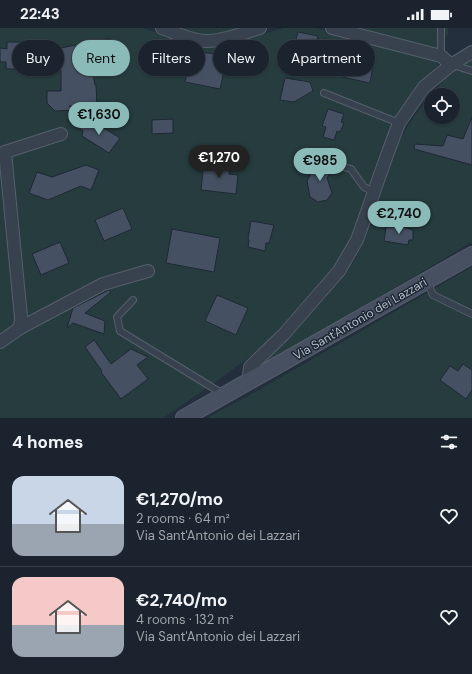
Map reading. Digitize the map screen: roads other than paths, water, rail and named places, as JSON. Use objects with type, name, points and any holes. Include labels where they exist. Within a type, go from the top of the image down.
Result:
[{"type":"street","points":[[162,28],[207,41],[226,38],[260,28]]},
{"type":"street","points":[[332,28],[441,56],[451,65]]},
{"type":"street","name":"Via Sant'Antonio dei Lazzari","points":[[248,383],[250,367],[284,334],[339,271],[357,240],[399,124],[424,87],[451,65],[472,52]]},
{"type":"street","points":[[20,328],[21,317],[5,152],[61,134]]},
{"type":"street","name":"Via Sant'Antonio dei Lazzari","points":[[184,418],[472,255]]},
{"type":"street","points":[[0,342],[20,328],[102,284],[148,271]]},
{"type":"lane","points":[[441,28],[441,56]]},
{"type":"lane","points":[[451,65],[472,71]]},
{"type":"lane","points":[[324,93],[399,124]]},
{"type":"lane","points":[[341,166],[351,168],[364,187],[374,192]]},
{"type":"lane","points":[[426,281],[433,295],[472,314]]},
{"type":"lane","points":[[133,300],[117,317],[120,331],[224,395]]}]
